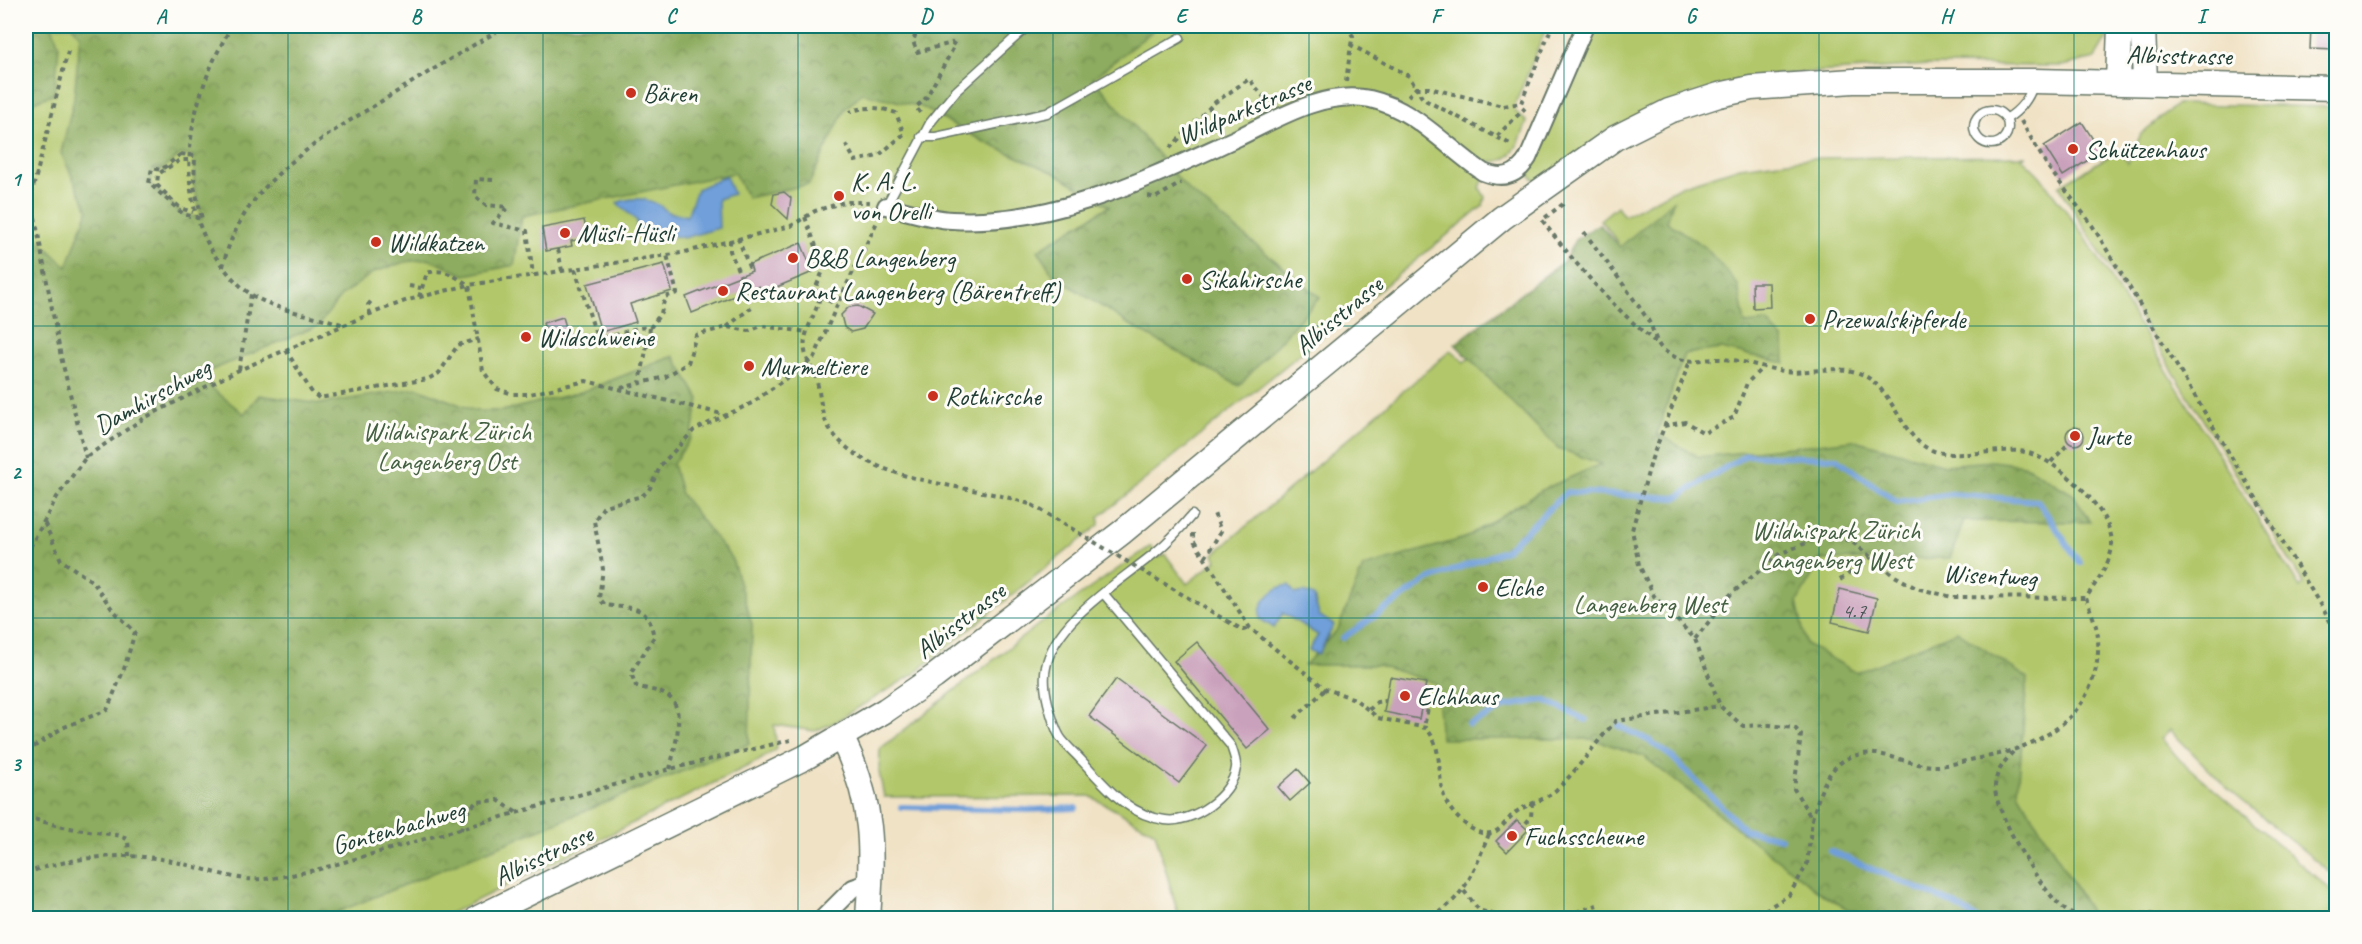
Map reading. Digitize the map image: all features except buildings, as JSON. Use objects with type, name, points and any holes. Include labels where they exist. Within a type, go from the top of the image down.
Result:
[{"type":"main road","points":[[2118,82],[2120,26]]},
{"type":"main road","points":[[2143,26],[2145,83]]},
{"type":"main road","name":"Albisstrasse","points":[[478,918],[842,738],[934,677],[1121,533],[1502,218],[1583,159],[1625,133],[1694,102],[1761,87],[1853,81],[2118,82],[2337,88]]},
{"type":"main road","points":[[842,738],[858,772],[867,804],[871,843],[868,918]]},
{"type":"street","name":"Wildparkstrasse","points":[[885,206],[951,220],[994,219],[1080,202],[1153,175],[1318,103],[1344,98],[1368,99],[1395,108],[1409,115],[1483,172],[1493,176],[1509,176],[1522,168],[1528,158],[1584,26]]},
{"type":"street","points":[[823,918],[853,888],[870,882]]},
{"type":"lane","points":[[885,206],[930,123],[956,91],[1028,26]]},
{"type":"lane","points":[[921,137],[936,137],[1047,113],[1180,38]]},
{"type":"lane","points":[[2006,119],[2017,112],[2029,98],[2035,81]]},
{"type":"lane","points":[[1993,110],[2006,119],[2006,136],[1997,143],[1986,144],[1974,132],[1975,120],[1982,112],[1993,110]]},
{"type":"lane","points":[[1104,594],[1231,746],[1237,767],[1231,783],[1208,808],[1185,820],[1165,820],[1138,813],[1121,803],[1060,737],[1051,718],[1044,685],[1046,665],[1057,640],[1073,620],[1104,594],[1174,537],[1192,516]]},
{"type":"path","points":[[232,26],[206,79],[188,157],[194,214],[207,246],[223,267],[251,294],[279,308],[344,325]]},
{"type":"path","points":[[919,26],[913,41],[917,52],[952,43],[955,45],[926,98],[916,107],[930,123]]},
{"type":"path","points":[[1344,98],[1353,36],[1346,26]]},
{"type":"path","points":[[1395,108],[1416,88],[1429,88],[1503,106],[1521,103],[1552,26]]},
{"type":"path","points":[[223,267],[236,226],[262,190],[317,141],[496,32]]},
{"type":"path","points":[[1351,45],[1409,76],[1423,99],[1510,144]]},
{"type":"path","points":[[68,51],[31,196],[61,357],[86,458]]},
{"type":"path","points":[[1153,175],[1154,165],[1214,103],[1250,79],[1281,118]]},
{"type":"path","points":[[846,144],[855,161],[878,156],[904,134],[896,112],[860,108],[850,112]]},
{"type":"path","points":[[1497,136],[1525,108]]},
{"type":"path","points":[[2017,112],[2048,167],[2092,225],[2337,631]]},
{"type":"path","points":[[188,157],[181,154],[161,170],[152,168],[149,183],[183,214],[194,214]]},
{"type":"path","points":[[195,156],[194,186],[202,219],[180,208],[157,185],[158,174],[188,157],[195,156]]},
{"type":"path","points":[[493,180],[476,178],[474,190],[481,204],[508,207],[493,223],[527,231],[532,275]]},
{"type":"path","points":[[1559,198],[1567,209]]},
{"type":"path","name":"Damhirschweg","points":[[26,555],[57,496],[86,458],[144,418],[239,370],[370,314],[419,297],[469,285],[667,255],[790,225],[814,211],[844,202],[868,201],[885,206]]},
{"type":"path","points":[[1563,204],[1542,220],[1567,254],[1639,328],[1676,358],[1690,361],[1722,359],[1786,372],[1839,369],[1871,378],[1883,390],[1915,437],[1930,450],[1951,455],[2022,451],[2051,462],[2093,502],[2110,530],[2112,545],[2108,563],[2086,598],[2098,636],[2096,661],[2086,698],[2049,735],[2014,752],[1932,766],[1886,754],[1864,752],[1839,763],[1824,782],[1812,819],[1807,865],[1789,895],[1765,910]]},
{"type":"path","points":[[670,769],[678,728],[677,707],[666,694],[636,686],[631,674],[654,637],[651,619],[643,612],[605,605],[599,598],[603,568],[594,522],[604,506],[642,496],[649,490],[661,465],[694,430],[723,414],[752,403],[814,358],[837,304],[885,206]]},
{"type":"path","points":[[805,217],[817,249],[824,254],[826,264],[816,287],[820,296],[837,304]]},
{"type":"path","points":[[1584,232],[1650,323],[1658,344]]},
{"type":"path","points":[[738,238],[749,267],[751,267]]},
{"type":"path","points":[[730,240],[730,251],[740,275]]},
{"type":"path","points":[[558,249],[562,271]]},
{"type":"path","points":[[640,383],[650,328],[661,313],[665,297],[677,293],[667,255]]},
{"type":"path","points":[[575,269],[597,338],[609,339],[640,327],[650,328]]},
{"type":"path","points":[[419,297],[427,273],[435,270],[447,272],[469,285],[483,371],[497,389],[505,393],[530,394],[586,381],[723,414]]},
{"type":"path","points":[[409,286],[421,288]]},
{"type":"path","points":[[239,370],[251,294]]},
{"type":"path","points":[[820,296],[808,332],[805,357],[817,380],[822,411],[829,426],[840,441],[862,459],[912,477],[1032,506],[1243,630],[1250,628]]},
{"type":"path","points":[[370,314],[368,305],[373,299]]},
{"type":"path","points":[[619,389],[666,377],[688,363],[696,335],[727,327],[754,305]]},
{"type":"path","points":[[727,327],[749,331],[761,326],[808,332]]},
{"type":"path","points":[[286,350],[311,391],[319,398],[428,380],[439,373],[458,345],[479,339]]},
{"type":"path","points":[[1690,361],[1652,458],[1632,530],[1639,565],[1654,596],[1695,639],[1720,706],[1743,726],[1769,725],[1795,728],[1801,735],[1794,789],[1812,819]]},
{"type":"path","points":[[1664,426],[1685,422],[1704,433],[1734,417],[1747,382],[1763,367]]},
{"type":"path","points":[[2051,462],[2069,442]]},
{"type":"path","points":[[1205,558],[1221,531],[1213,511]]},
{"type":"path","points":[[1192,516],[1193,540],[1250,628],[1326,689],[1355,699],[1378,718],[1424,727],[1436,743],[1444,796],[1448,807],[1468,826],[1489,834]]},
{"type":"path","points":[[26,752],[62,728],[107,710],[124,669],[135,632],[112,609],[93,582],[61,560],[44,521]]},
{"type":"path","name":"Wisentweg","points":[[1695,639],[1731,594],[1788,550],[1818,538],[1835,537],[1851,541],[1916,588],[1952,597],[2086,598]]},
{"type":"path","points":[[1840,580],[1871,557]]},
{"type":"path","points":[[1295,718],[1326,689]]},
{"type":"path","points":[[1368,710],[1377,702],[1386,701]]},
{"type":"path","points":[[1432,918],[1464,891],[1489,834],[1500,828],[1515,813],[1556,790],[1616,721],[1720,706]]},
{"type":"path","points":[[1421,707],[1428,708],[1424,727]]},
{"type":"path","name":"Gontenbachweg","points":[[26,873],[56,863],[84,858],[129,856],[166,860],[239,878],[270,879],[316,870],[670,769],[776,743]]},
{"type":"path","points":[[2014,752],[1998,772],[1996,797],[2028,862],[2051,899],[2070,913],[2084,916],[2123,912],[2158,915],[2166,918]]},
{"type":"path","points":[[461,830],[464,816],[476,802],[498,800],[517,813]]},
{"type":"path","points":[[1526,823],[1531,817],[1532,804]]},
{"type":"path","points":[[26,817],[63,827],[126,837],[129,856]]},
{"type":"path","points":[[1464,891],[1479,910],[1505,918]]},
{"type":"path","points":[[1560,918],[1596,905]]},
{"type":"green space","name":"Wildnispark Zürich Langenberg Ost","points":[[26,26],[1547,26],[1515,105],[1515,111],[1527,122],[1519,142],[1510,155],[1499,161],[1491,161],[1480,188],[1485,197],[1483,206],[1099,517],[1099,525],[914,674],[833,723],[815,731],[774,725],[777,749],[760,760],[441,918],[26,918]]},
{"type":"green space","points":[[26,26],[52,26],[59,46],[54,94],[26,105]]},
{"type":"green space","name":"Wildnispark Zürich Langenberg Ost","points":[[72,26],[1159,26],[1093,78],[1188,190],[1320,297],[1239,386],[1132,326],[1053,275],[1038,250],[1109,206],[1057,174],[986,143],[922,107],[862,93],[845,109],[809,184],[748,198],[734,173],[522,216],[514,265],[465,275],[428,259],[405,262],[374,272],[341,296],[318,326],[197,376],[244,414],[259,395],[320,404],[418,388],[475,411],[502,411],[581,392],[674,356],[699,399],[691,438],[673,464],[681,494],[732,559],[752,624],[749,744],[323,918],[26,918],[26,228],[67,267],[88,210],[61,153],[74,99],[80,35]],"holes":[[[181,154],[194,156],[194,186],[202,219],[183,214],[150,183],[152,169],[161,170]]]},
{"type":"green space","points":[[1594,26],[2109,26],[2108,36],[2095,58],[2062,66],[1929,65],[1768,75],[1536,181],[1529,175]]},
{"type":"green space","name":"Wildnispark Zürich Langenberg West","points":[[2177,104],[2336,107],[2336,877],[2228,789],[2170,730],[2161,738],[2180,760],[2332,891],[2336,901],[2336,918],[1179,918],[1155,832],[1090,796],[884,797],[879,772],[880,749],[1043,621],[1151,546],[1160,557],[1165,554],[1187,584],[1217,560],[1214,554],[1451,350],[1464,362],[1618,242],[1600,220],[1617,206],[1624,216],[1681,186],[1740,167],[1812,158],[2026,156],[2022,158],[2040,176],[2084,235],[2300,588],[2304,584],[2059,186],[2119,150],[2128,163],[2141,134]]},
{"type":"green space","name":"Langenberg West","points":[[1673,201],[1667,222],[1705,247],[1738,285],[1745,324],[1767,322],[1784,340],[1785,363],[1721,349],[1684,354],[1657,434],[1699,457],[1854,440],[1945,465],[1991,461],[2024,465],[2074,495],[2090,522],[1964,521],[1950,558],[1821,560],[1797,602],[1806,644],[1857,673],[1957,631],[2027,678],[2018,792],[2094,918],[1864,918],[1826,897],[1643,756],[1592,739],[1441,739],[1436,683],[1378,665],[1305,665],[1338,629],[1363,567],[1465,538],[1542,490],[1601,464],[1558,448],[1455,344],[1564,261],[1575,240],[1599,224],[1620,247]]},
{"type":"water","points":[[726,176],[733,194],[718,199],[719,228],[684,238],[636,228],[637,221],[617,203],[631,199],[651,201],[668,212],[687,216],[697,189]]},
{"type":"water","points":[[1289,585],[1295,594],[1303,592],[1314,596],[1319,615],[1334,625],[1318,655],[1309,650],[1318,635],[1283,613],[1274,628],[1260,619],[1261,607],[1268,596],[1277,589]]},
{"type":"waterway","points":[[1343,638],[1428,580],[1506,550],[1567,492],[1676,498],[1746,455],[1836,458],[1897,502],[1951,494],[2038,501],[2080,563]]},
{"type":"waterway","points":[[1469,725],[1507,706],[1544,700],[1586,720]]},
{"type":"waterway","points":[[1619,726],[1650,741],[1672,757],[1745,830],[1781,838]]},
{"type":"waterway","points":[[901,807],[1027,810],[1076,808]]},
{"type":"waterway","points":[[1830,851],[1954,904],[1976,918]]},
{"type":"place","name":"Bären","points":[[631,93]]},
{"type":"place","name":"Schützenhaus","points":[[2073,149]]},
{"type":"place","name":"K. A. L. von Orelli","points":[[839,196]]},
{"type":"place","name":"Müsli-Hüsli","points":[[565,233]]},
{"type":"place","name":"Wildkatzen","points":[[376,242]]},
{"type":"place","name":"B&B Langenberg","points":[[793,258]]},
{"type":"place","name":"Sikahirsche","points":[[1187,279]]},
{"type":"place","name":"Restaurant Langenberg (Bärentreff)","points":[[723,291]]},
{"type":"place","name":"Przewalskipferde","points":[[1810,319]]},
{"type":"place","name":"Wildschweine","points":[[526,337]]},
{"type":"place","name":"Murmeltiere","points":[[749,366]]},
{"type":"place","name":"Rothirsche","points":[[933,396]]},
{"type":"place","name":"Jurte","points":[[2075,436]]},
{"type":"place","name":"Elche","points":[[1483,587]]},
{"type":"place","name":"Elchhaus","points":[[1405,696]]},
{"type":"place","name":"Fuchsscheune","points":[[1512,836]]}]
